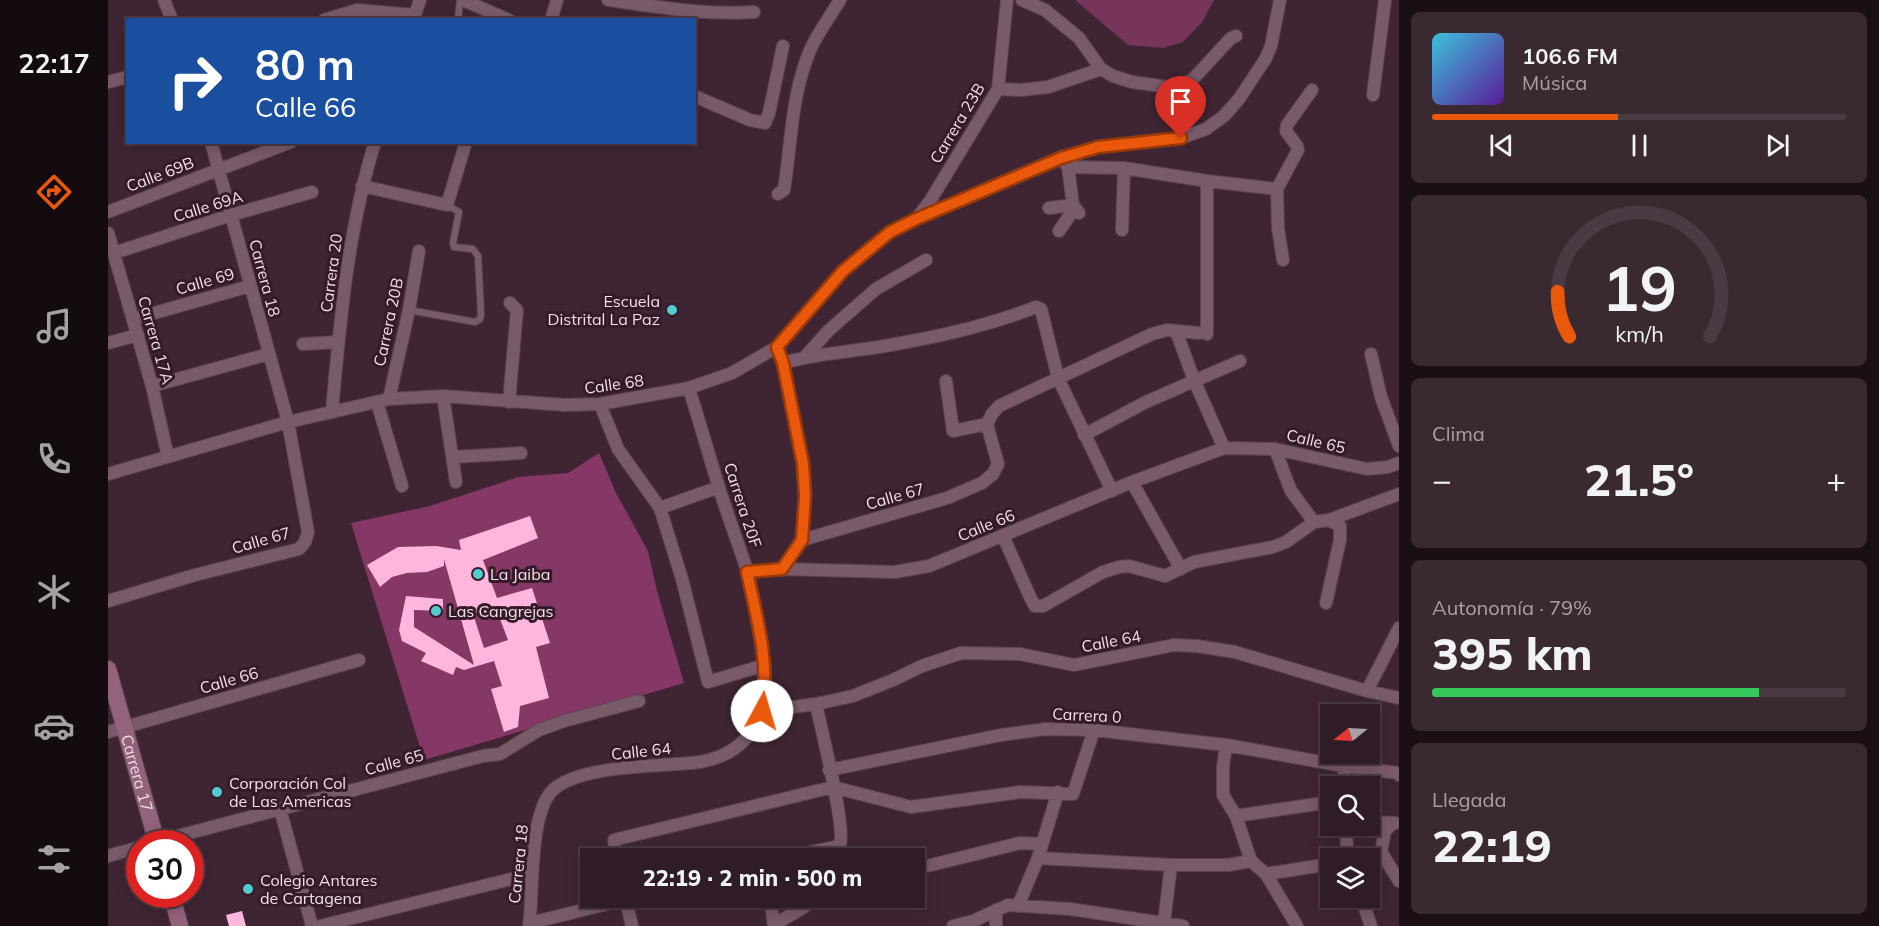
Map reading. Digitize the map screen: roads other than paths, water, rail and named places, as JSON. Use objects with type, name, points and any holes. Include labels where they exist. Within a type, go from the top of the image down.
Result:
[{"type":"main road","name":"Carrera 17","points":[[108,669],[152,830]]},
{"type":"main road","points":[[175,908],[180,926]]},
{"type":"street","points":[[164,0],[171,18]]},
{"type":"street","points":[[328,18],[355,5],[414,17],[420,0]]},
{"type":"street","points":[[461,0],[505,18]]},
{"type":"street","points":[[552,18],[557,0]]},
{"type":"street","points":[[608,0],[697,12],[726,14],[754,12]]},
{"type":"street","points":[[778,194],[784,190],[789,158],[789,132],[806,62],[840,0]]},
{"type":"street","name":"Carrera 23B","points":[[916,219],[930,201],[998,89],[1007,0]]},
{"type":"street","points":[[1022,0],[1045,10],[1079,38],[1101,69],[1113,76],[1132,82],[1176,88],[1193,79],[1231,38],[1236,36]]},
{"type":"street","name":"Calle 68","points":[[108,474],[288,422],[383,400],[443,396],[565,405],[600,404],[689,388],[732,373],[777,347],[843,271],[890,232],[916,219],[1098,147],[1181,138],[1206,129],[1224,116],[1239,99],[1266,58],[1271,46],[1280,0]]},
{"type":"street","points":[[1372,95],[1385,0]]},
{"type":"street","points":[[696,97],[750,120],[765,123],[783,46]]},
{"type":"street","points":[[998,89],[1021,90],[1048,87],[1101,69]]},
{"type":"street","points":[[108,82],[126,78]]},
{"type":"street","points":[[1283,260],[1278,228],[1277,189],[1298,150],[1286,131],[1287,125],[1312,90]]},
{"type":"street","name":"Carrera 18","points":[[212,144],[288,422]]},
{"type":"street","name":"Calle 69B","points":[[108,212],[286,144]]},
{"type":"street","name":"Carrera 20","points":[[332,411],[338,342],[362,186],[374,144]]},
{"type":"street","points":[[362,186],[447,205],[465,144]]},
{"type":"street","points":[[1059,231],[1075,209],[1064,162]]},
{"type":"street","name":"Calle 68","points":[[1064,162],[1277,189]]},
{"type":"street","points":[[1122,230],[1124,168]]},
{"type":"street","points":[[946,381],[953,431],[987,424],[999,406],[1152,334],[1167,330],[1203,334],[1207,181]]},
{"type":"street","name":"Calle 69A","points":[[114,253],[231,215],[312,192]]},
{"type":"street","points":[[1049,208],[1075,209]]},
{"type":"street","name":"Carrera 17A","points":[[108,234],[152,386],[168,457]]},
{"type":"street","name":"Carrera 20B","points":[[383,400],[410,310],[419,251]]},
{"type":"street","points":[[805,357],[828,331],[876,289],[926,260]]},
{"type":"street","name":"Calle 69","points":[[133,319],[250,285]]},
{"type":"street","points":[[509,402],[517,310],[510,303]]},
{"type":"street","points":[[783,363],[805,357],[953,333],[1036,308],[1041,309],[1058,378],[1112,491]]},
{"type":"street","points":[[1176,331],[1194,380],[1224,448]]},
{"type":"street","points":[[108,343],[138,335]]},
{"type":"street","points":[[303,344],[338,342]]},
{"type":"street","points":[[777,347],[783,363],[803,464],[805,496],[802,540],[782,569]]},
{"type":"street","points":[[152,386],[269,354]]},
{"type":"street","points":[[1371,354],[1381,397],[1399,446]]},
{"type":"street","points":[[1084,435],[1146,402],[1240,361]]},
{"type":"street","name":"Carrera 20F","points":[[689,388],[747,572],[765,665],[766,689],[762,711],[749,737]]},
{"type":"street","points":[[443,396],[456,482]]},
{"type":"street","points":[[383,400],[402,486]]},
{"type":"street","points":[[600,404],[618,449],[660,508],[682,579],[708,682],[765,665]]},
{"type":"street","name":"Calle 67","points":[[108,601],[195,575],[299,549],[305,542],[308,532],[288,422]]},
{"type":"street","name":"Calle 67","points":[[802,540],[947,498],[982,483],[993,474],[998,464],[987,424]]},
{"type":"street","name":"Calle 65","points":[[1224,448],[1275,449],[1367,469],[1388,467],[1399,463]]},
{"type":"street","name":"Calle 66","points":[[747,572],[782,569],[895,572],[929,566],[1132,482],[1224,448]]},
{"type":"street","points":[[1275,449],[1291,491],[1314,522]]},
{"type":"street","points":[[453,457],[521,453]]},
{"type":"street","points":[[1132,482],[1181,569]]},
{"type":"street","points":[[660,508],[719,487]]},
{"type":"street","points":[[1003,536],[1035,606],[1043,606],[1103,572],[1129,566],[1165,576],[1194,562],[1273,547],[1286,542],[1314,522],[1329,520],[1399,494]]},
{"type":"street","points":[[1326,603],[1335,568],[1340,533],[1340,526],[1329,520]]},
{"type":"street","points":[[1367,691],[1399,628]]},
{"type":"street","name":"Calle 64","points":[[762,711],[854,696],[922,666],[961,653],[1020,654],[1074,665],[1174,645],[1235,652],[1367,691],[1399,698]]},
{"type":"street","name":"Calle 66","points":[[108,732],[359,660]]},
{"type":"street","name":"Calle 65","points":[[200,830],[483,756],[500,754],[539,730],[639,701]]},
{"type":"street","points":[[816,704],[842,839],[840,844],[823,848]]},
{"type":"street","name":"Carrera 0","points":[[829,770],[1001,735],[1046,729],[1094,730],[1226,745],[1399,775]]},
{"type":"street","points":[[615,848],[614,840],[833,787],[911,807],[1022,792],[1073,794],[1094,730]]},
{"type":"street","name":"Calle 64","points":[[543,807],[554,790],[589,773],[702,761],[732,752],[749,737]]},
{"type":"street","points":[[1226,745],[1223,795],[1236,816],[1251,861],[1266,873],[1297,926]]},
{"type":"street","points":[[1344,766],[1344,776]]},
{"type":"street","points":[[1018,906],[1038,858],[1058,792]]},
{"type":"street","points":[[1236,816],[1320,803]]},
{"type":"street","name":"Carrera 18","points":[[529,924],[532,874],[539,820],[543,807]]},
{"type":"street","points":[[280,809],[312,926]]},
{"type":"street","points":[[1380,822],[1396,823]]},
{"type":"street","points":[[1396,823],[1385,831],[1381,852],[1399,881]]},
{"type":"street","points":[[925,867],[1020,843],[1042,844]]},
{"type":"street","points":[[108,856],[126,851]]},
{"type":"street","points":[[1038,858],[1171,865],[1228,865],[1251,861]]},
{"type":"street","points":[[1164,924],[1171,865]]},
{"type":"street","points":[[1266,873],[1320,865]]},
{"type":"street","points":[[320,926],[532,874]]},
{"type":"street","points":[[953,926],[973,921],[1008,905],[1071,909],[1183,926]]},
{"type":"street","points":[[529,924],[591,908]]},
{"type":"street","points":[[630,908],[632,926]]},
{"type":"street","points":[[772,908],[774,926],[802,908]]},
{"type":"street","points":[[1365,908],[1371,926]]},
{"type":"street","points":[[996,909],[996,926]]},
{"type":"lane","points":[[458,18],[461,0]]},
{"type":"lane","points":[[410,310],[475,322],[480,319],[478,256],[473,249],[454,247],[459,212],[447,205]]},
{"type":"place","name":"Escuela Distrital La Paz","points":[[672,310]]},
{"type":"place","name":"La Jaiba","points":[[478,574]]},
{"type":"place","name":"Las Cangrejas","points":[[436,611]]},
{"type":"place","name":"Corporación Col de Las Americas","points":[[217,792]]},
{"type":"place","name":"Colegio Antares de Cartagena","points":[[248,889]]}]
